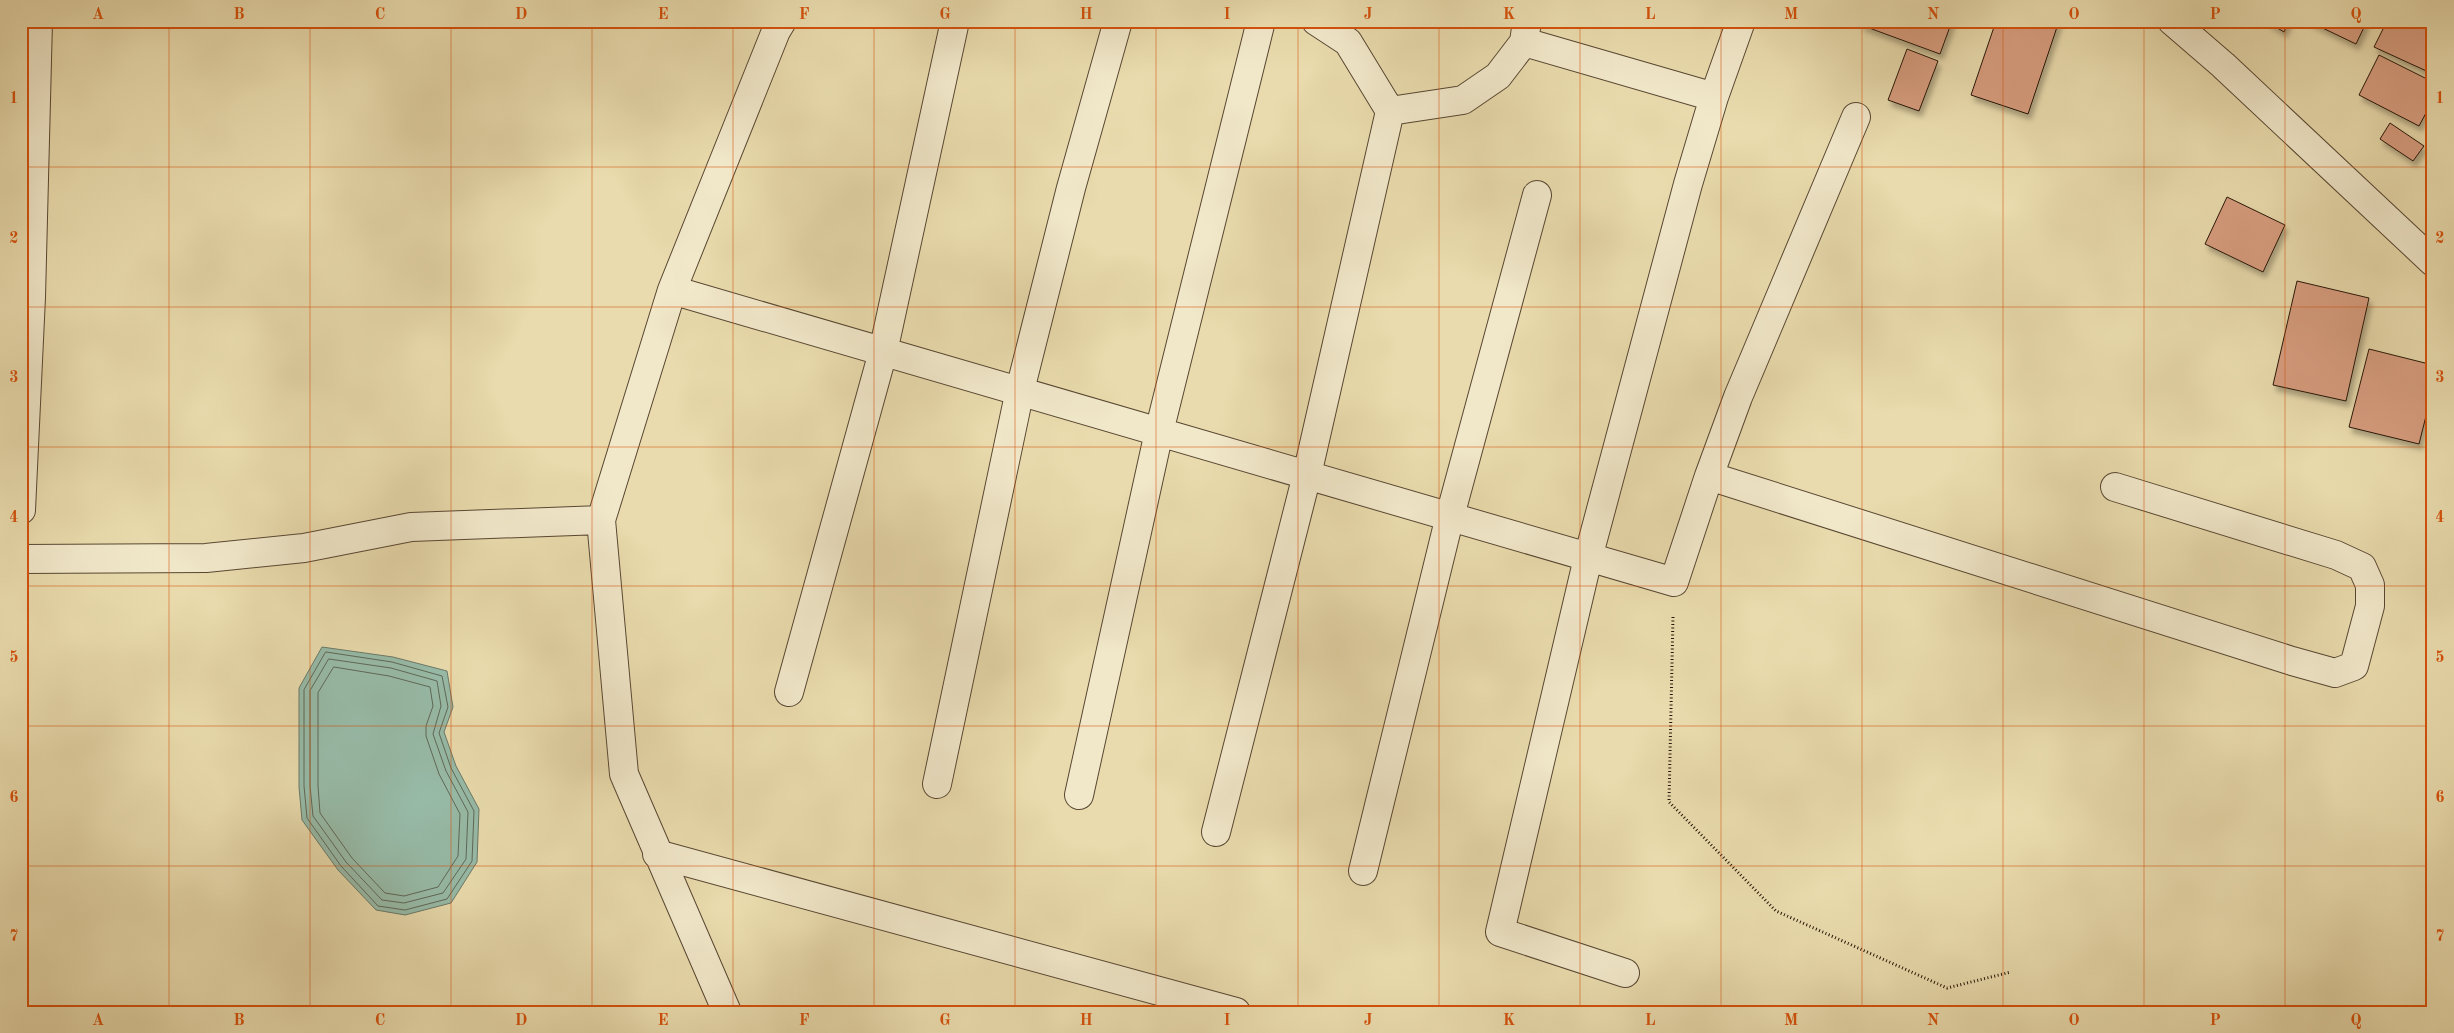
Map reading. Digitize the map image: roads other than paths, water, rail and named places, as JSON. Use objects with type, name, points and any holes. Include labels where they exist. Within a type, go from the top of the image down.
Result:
[{"type":"street","points":[[21,510],[31,297],[38,21]]},
{"type":"street","points":[[726,1012],[624,774],[601,520],[672,290],[776,31],[782,21]]},
{"type":"street","points":[[789,692],[883,352],[955,21]]},
{"type":"street","points":[[937,784],[1020,390],[1071,188],[1118,21]]},
{"type":"street","points":[[1079,795],[1159,432],[1261,21]]},
{"type":"street","points":[[1216,832],[1307,475],[1390,111],[1348,42],[1316,21]]},
{"type":"street","points":[[1624,973],[1500,932],[1588,558],[1688,184],[1714,97],[1741,21]]},
{"type":"street","points":[[2172,21],[2223,65],[2433,262]]},
{"type":"street","points":[[1390,111],[1463,100],[1498,76],[1526,31],[1714,97]]},
{"type":"street","points":[[672,290],[1674,582],[1709,476],[1738,397],[1856,117]]},
{"type":"street","points":[[1363,871],[1450,516],[1537,195]]},
{"type":"street","points":[[1709,476],[2292,661],[2335,673],[2354,666],[2370,606],[2370,585],[2362,567],[2336,555],[2115,487]]},
{"type":"street","points":[[21,559],[206,558],[304,548],[411,527],[601,520]]},
{"type":"street","points":[[657,854],[1236,1012]]},
{"type":"water","points":[[322,647],[393,657],[447,671],[453,707],[444,732],[456,766],[479,809],[477,862],[451,903],[405,915],[376,910],[338,870],[302,820],[299,787],[299,688]]}]
